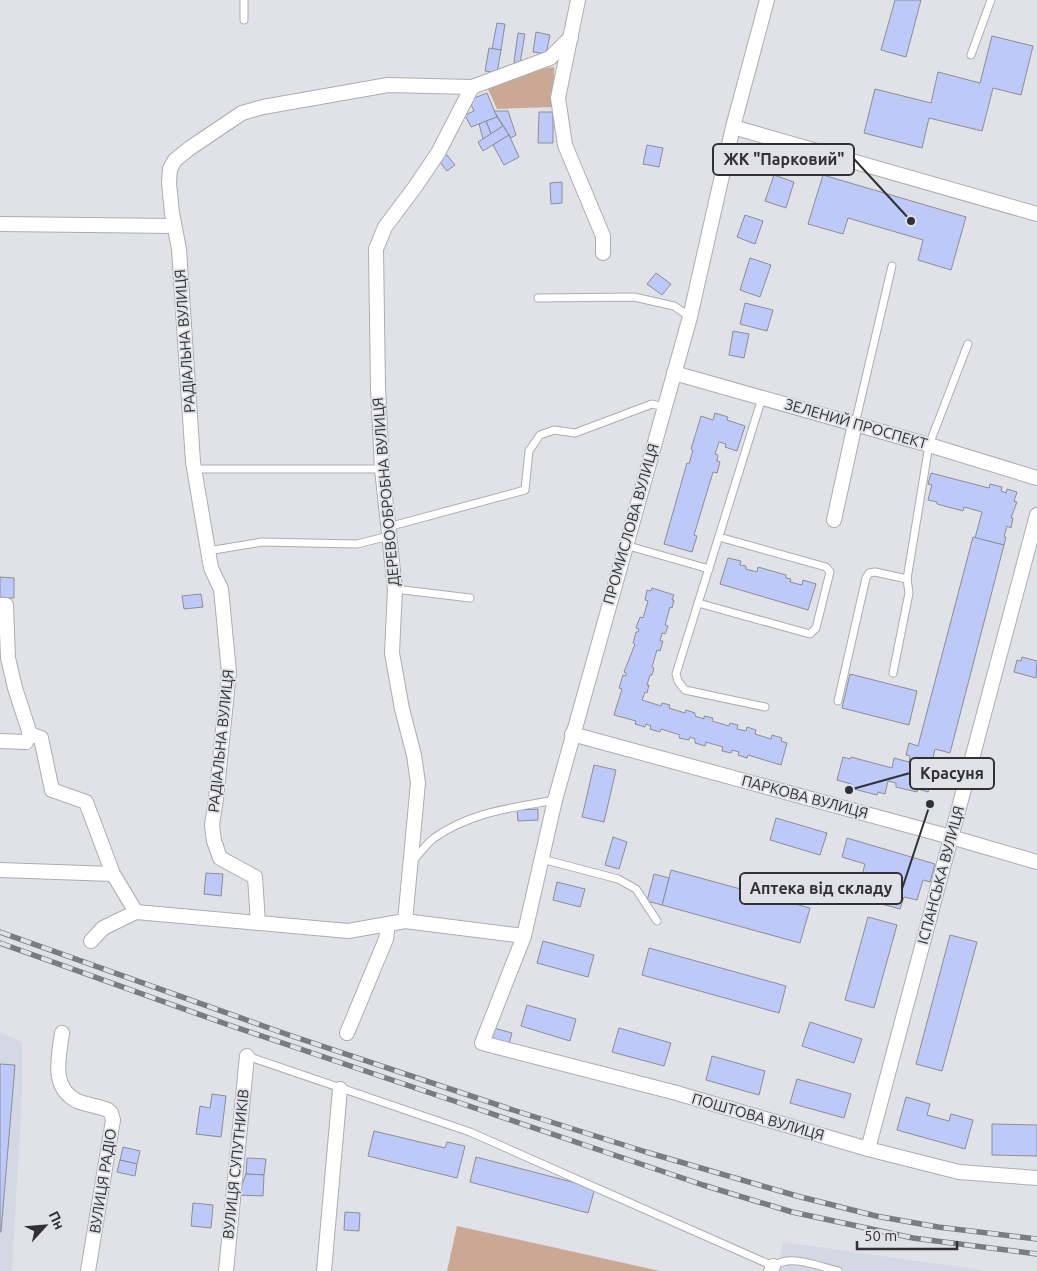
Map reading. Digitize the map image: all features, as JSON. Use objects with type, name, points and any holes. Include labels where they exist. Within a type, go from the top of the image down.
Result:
[{"type":"street","points":[[578,0],[558,98],[566,145],[602,236],[603,253]]},
{"type":"street","name":"ПРОМИСЛОВА ВУЛИЦЯ","points":[[482,1043],[524,936],[554,800],[690,317],[733,127],[767,0]]},
{"type":"street","name":"РАДІАЛЬНА ВУЛИЦЯ","points":[[258,923],[255,877],[220,858],[214,841],[212,825],[229,672],[221,589],[212,568],[208,551],[194,469],[179,250],[169,183],[170,169],[175,160],[190,148],[242,113],[263,107],[388,85],[472,87],[550,58],[571,37]]},
{"type":"street","name":"ДЕРЕВООБРОБНА ВУЛИЦЯ","points":[[405,921],[418,783],[414,755],[402,709],[392,652],[395,589],[382,468],[378,388],[376,249],[385,227],[416,187],[438,152],[472,87]]},
{"type":"street","points":[[733,127],[1037,214]]},
{"type":"street","points":[[0,224],[174,226]]},
{"type":"street","name":"ЗЕЛЕНИЙ ПРОСПЕКТ","points":[[674,373],[929,445],[1037,478]]},
{"type":"street","points":[[834,520],[855,424]]},
{"type":"street","name":"ІСПАНСЬКА ВУЛИЦЯ","points":[[868,1149],[1037,515]]},
{"type":"street","points":[[0,605],[6,605],[8,658],[15,688],[30,734],[26,742],[0,741]]},
{"type":"street","points":[[30,734],[41,738],[52,790],[86,802],[113,874],[136,912]]},
{"type":"street","name":"ПАРКОВА ВУЛИЦЯ","points":[[572,734],[1037,862]]},
{"type":"street","points":[[0,870],[113,874]]},
{"type":"street","points":[[92,941],[103,928],[136,912],[348,931],[405,921],[524,936]]},
{"type":"street","points":[[347,1033],[386,939],[388,924]]},
{"type":"street","name":"ВУЛИЦЯ РАДІО","points":[[62,1033],[57,1072],[63,1088],[69,1096],[79,1102],[108,1110],[113,1120],[88,1271]]},
{"type":"street","name":"ПОШТОВА ВУЛИЦЯ","points":[[482,1043],[673,1092],[868,1149],[959,1172],[1037,1178]]},
{"type":"street","name":"ВУЛИЦЯ СУПУТНИКІВ","points":[[226,1271],[246,1056]]},
{"type":"street","points":[[324,1271],[340,1088]]},
{"type":"lane","points":[[244,0],[244,20]]},
{"type":"lane","points":[[971,54],[990,0]]},
{"type":"lane","points":[[855,424],[892,266]]},
{"type":"lane","points":[[538,298],[634,297],[674,306],[690,317]]},
{"type":"lane","points":[[893,673],[909,593],[907,579],[929,445],[968,344]]},
{"type":"lane","points":[[762,398],[676,674],[678,681],[685,690],[765,707]]},
{"type":"lane","points":[[208,551],[262,542],[357,544],[388,532],[525,490],[529,451],[540,435],[554,430],[575,433],[652,404],[664,407]]},
{"type":"lane","points":[[194,469],[382,468]]},
{"type":"lane","points":[[698,603],[810,634],[816,628],[830,572],[826,567],[719,537]]},
{"type":"lane","points":[[625,545],[709,569]]},
{"type":"lane","points":[[838,702],[866,578],[869,573],[876,572],[907,579]]},
{"type":"lane","points":[[395,589],[470,598]]},
{"type":"lane","points":[[411,863],[432,839],[466,819],[500,810],[554,800]]},
{"type":"lane","points":[[542,859],[618,879],[630,884],[636,889],[657,921]]},
{"type":"lane","points":[[246,1056],[470,1132],[772,1268],[782,1260],[798,1261],[838,1271]]},
{"type":"shaded area","points":[[554,67],[555,107],[497,109],[488,89],[539,69]]},
{"type":"shaded area","points":[[0,1032],[22,1042],[22,1094],[12,1271],[0,1271]]},
{"type":"shaded area","points":[[457,1226],[660,1271],[447,1271]]},
{"type":"shaded area","points":[[783,1242],[988,1271],[777,1271]]},
{"type":"building","points":[[895,0],[921,0],[906,57],[881,50]]},
{"type":"building","points":[[497,23],[505,24],[501,50],[492,49]]},
{"type":"building","points":[[536,32],[550,35],[546,54],[533,52]]},
{"type":"building","points":[[518,33],[525,34],[520,63],[514,62]]},
{"type":"building","points":[[992,36],[1033,46],[1021,95],[993,88],[982,131],[929,118],[922,148],[864,133],[875,89],[931,103],[938,72],[980,83]]},
{"type":"building","points":[[489,48],[501,50],[497,73],[485,71]]},
{"type":"building","points":[[487,93],[497,117],[471,127],[465,115],[474,111],[469,100]]},
{"type":"building","points":[[494,111],[508,111],[516,135],[511,138]]},
{"type":"building","points":[[539,112],[553,112],[553,143],[538,143]]},
{"type":"building","points":[[497,117],[503,126],[491,134],[486,121]]},
{"type":"building","points":[[486,121],[491,134],[483,139],[479,124]]},
{"type":"building","points":[[503,126],[509,135],[483,151],[478,142]]},
{"type":"building","points":[[509,135],[519,157],[504,165],[493,145]]},
{"type":"building","points":[[647,145],[663,148],[659,167],[643,164]]},
{"type":"building","points":[[446,154],[455,165],[447,171],[439,161]]},
{"type":"building","points":[[774,175],[794,182],[786,208],[765,201]]},
{"type":"building","points":[[823,175],[966,217],[951,270],[918,260],[923,240],[848,218],[843,234],[808,224]]},
{"type":"building","points":[[562,182],[562,203],[551,204],[550,183]]},
{"type":"building","points":[[745,215],[763,221],[755,244],[737,237]]},
{"type":"building","points":[[750,258],[771,265],[760,297],[740,290]]},
{"type":"building","points":[[656,273],[671,284],[662,295],[647,284]]},
{"type":"building","points":[[745,303],[773,310],[767,331],[740,324]]},
{"type":"building","points":[[733,331],[749,334],[744,358],[729,355]]},
{"type":"building","points":[[715,413],[728,417],[727,420],[745,426],[737,451],[725,447],[726,444],[719,442],[715,454],[718,455],[717,461],[720,462],[717,473],[713,472],[694,535],[697,536],[692,552],[664,544],[687,463],[689,464],[693,450],[691,449],[701,416],[713,420]]},
{"type":"building","points":[[931,473],[989,488],[990,484],[1002,487],[1001,491],[1006,493],[1007,489],[1017,492],[1014,501],[1017,502],[1011,518],[1013,518],[1011,528],[1007,526],[1004,545],[975,538],[982,512],[964,507],[963,511],[928,500],[932,485],[928,484]]},
{"type":"building","points":[[973,537],[1004,545],[950,753],[935,749],[928,779],[931,780],[928,792],[918,789],[917,792],[896,787],[896,783],[888,781],[885,794],[878,792],[877,795],[850,788],[851,784],[837,780],[843,757],[850,759],[851,757],[892,768],[894,758],[909,762],[910,756],[906,755],[909,743],[918,746]]},
{"type":"building","points":[[728,558],[741,561],[740,565],[746,566],[746,569],[757,572],[758,567],[786,575],[786,578],[791,579],[790,582],[802,585],[803,580],[816,584],[808,610],[720,584]]},
{"type":"building","points":[[0,577],[14,578],[14,598],[0,598]]},
{"type":"building","points":[[652,588],[674,595],[672,600],[674,600],[665,625],[668,626],[665,634],[662,633],[660,641],[663,641],[660,651],[657,650],[652,667],[654,668],[647,685],[649,685],[647,693],[645,692],[642,700],[661,706],[662,703],[670,705],[669,708],[685,713],[686,710],[704,719],[704,716],[713,718],[712,721],[729,726],[730,723],[738,725],[737,729],[746,731],[747,727],[756,730],[755,734],[771,739],[772,735],[782,738],[781,741],[787,743],[781,765],[748,755],[747,758],[738,755],[739,752],[732,750],[731,753],[722,751],[723,747],[706,742],[705,746],[695,743],[695,739],[690,737],[689,740],[679,738],[680,735],[661,729],[660,732],[650,729],[651,726],[646,724],[645,727],[635,724],[636,721],[614,715],[622,689],[619,688],[623,675],[626,676],[624,672],[635,644],[633,643],[636,632],[639,629],[636,628],[640,617],[643,618],[648,601],[645,600],[647,590],[651,591]]},
{"type":"building","points":[[201,594],[203,607],[184,609],[182,596]]},
{"type":"building","points":[[1022,657],[1037,661],[1036,678],[1014,672],[1017,660],[1021,661]]},
{"type":"building","points":[[850,674],[917,691],[909,725],[842,708]]},
{"type":"building","points":[[594,765],[616,770],[604,822],[582,817]]},
{"type":"building","points":[[538,809],[538,820],[518,821],[517,810]]},
{"type":"building","points":[[776,818],[827,833],[820,855],[770,840]]},
{"type":"building","points":[[613,837],[627,842],[619,869],[605,865]]},
{"type":"building","points":[[847,838],[935,864],[930,882],[923,880],[917,900],[904,897],[900,909],[856,897],[865,864],[842,857]]},
{"type":"building","points":[[671,870],[810,908],[800,943],[662,905]]},
{"type":"building","points":[[206,873],[223,874],[221,896],[204,894]]},
{"type":"building","points":[[654,874],[669,878],[662,905],[647,901]]},
{"type":"building","points":[[557,882],[585,889],[580,907],[553,900]]},
{"type":"building","points":[[868,917],[897,925],[874,1008],[845,1000]]},
{"type":"building","points":[[950,935],[977,942],[942,1071],[916,1064]]},
{"type":"building","points":[[543,941],[594,955],[588,977],[537,963]]},
{"type":"building","points":[[649,948],[786,986],[779,1013],[642,975]]},
{"type":"building","points":[[527,1005],[576,1019],[570,1041],[521,1026]]},
{"type":"building","points":[[810,1022],[862,1039],[854,1063],[802,1046]]},
{"type":"building","points":[[494,1028],[512,1033],[508,1047],[490,1042]]},
{"type":"building","points":[[619,1028],[671,1043],[664,1066],[612,1052]]},
{"type":"building","points":[[712,1056],[765,1071],[759,1095],[706,1080]]},
{"type":"building","points":[[0,1064],[15,1065],[1,1232],[0,1232]]},
{"type":"building","points":[[797,1079],[851,1094],[844,1118],[790,1103]]},
{"type":"building","points":[[212,1094],[226,1096],[221,1137],[196,1134],[200,1106],[210,1108]]},
{"type":"building","points":[[906,1097],[930,1104],[927,1115],[949,1121],[951,1114],[973,1120],[965,1149],[897,1130]]},
{"type":"building","points":[[992,1124],[1037,1125],[1037,1156],[992,1155]]},
{"type":"building","points":[[374,1131],[445,1148],[447,1142],[465,1146],[457,1178],[368,1156]]},
{"type":"building","points":[[123,1147],[140,1151],[137,1164],[120,1160]]},
{"type":"building","points":[[476,1157],[595,1188],[588,1213],[470,1182]]},
{"type":"building","points":[[247,1158],[266,1159],[264,1175],[246,1174]]},
{"type":"building","points":[[120,1160],[137,1164],[135,1176],[117,1172]]},
{"type":"building","points":[[246,1174],[264,1175],[263,1196],[238,1195]]},
{"type":"building","points":[[193,1203],[213,1205],[211,1228],[191,1226]]},
{"type":"building","points":[[345,1212],[360,1213],[359,1231],[344,1230]]},
{"type":"railway","points":[[0,932],[286,1034],[513,1110],[646,1152],[797,1196],[876,1216],[938,1227],[1037,1239]]},
{"type":"railway","points":[[0,943],[226,1024],[703,1185],[792,1212],[913,1238],[1037,1254]]},
{"type":"place","name":"ЖК \"Парковий\"","points":[[911,221]]},
{"type":"place","name":"Красуня","points":[[849,790]]},
{"type":"place","name":"Аптека від складу","points":[[930,804]]}]
